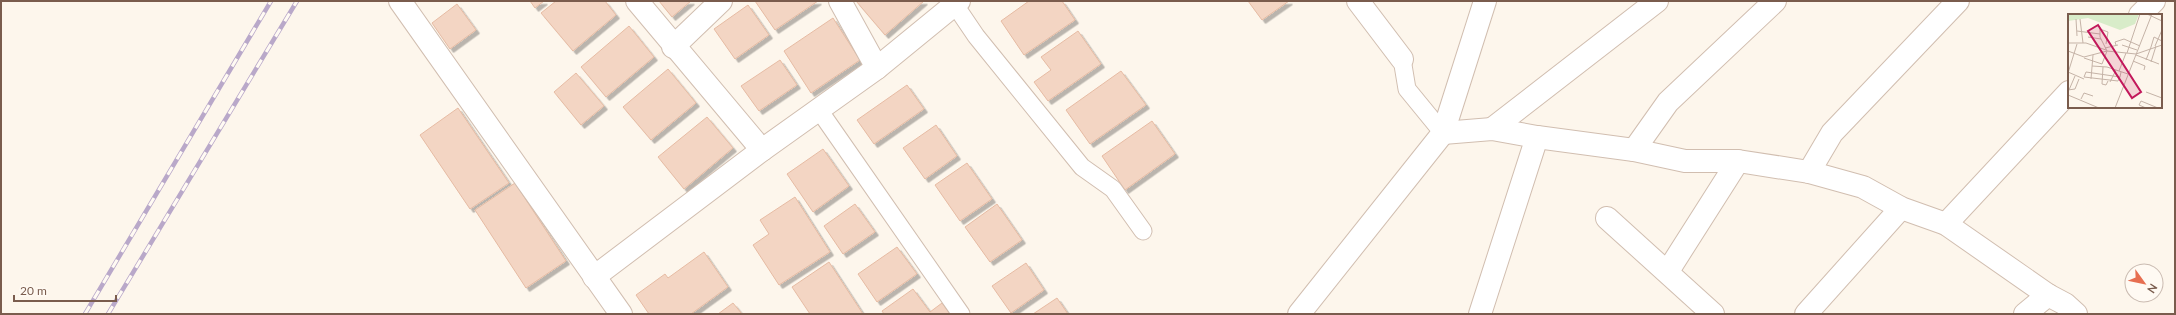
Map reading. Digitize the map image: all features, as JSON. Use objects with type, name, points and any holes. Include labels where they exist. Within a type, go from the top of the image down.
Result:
[{"type":"street","points":[[400,1],[621,314]]},
{"type":"street","points":[[637,1],[762,150]]},
{"type":"street","points":[[674,46],[722,1]]},
{"type":"street","points":[[840,1],[877,68]]},
{"type":"street","points":[[1358,1],[1402,59]]},
{"type":"street","points":[[1299,314],[1443,134],[1485,1]]},
{"type":"street","points":[[1492,129],[1657,1]]},
{"type":"street","points":[[1809,172],[1832,133],[1958,1]]},
{"type":"street","points":[[2141,14],[2154,1]]},
{"type":"street","points":[[594,277],[762,150],[877,68],[957,3]]},
{"type":"street","points":[[1634,150],[1668,102],[1769,3]]},
{"type":"street","points":[[1946,224],[2068,93]]},
{"type":"street","points":[[1443,134],[1492,129],[1537,137],[1634,150],[1685,161],[1738,161],[1809,172],[1864,187],[1901,208],[1946,224],[2048,295],[2066,304],[2076,314]]},
{"type":"street","points":[[1480,314],[1537,137]]},
{"type":"street","points":[[1668,271],[1738,161]]},
{"type":"street","points":[[1806,314],[1901,208]]},
{"type":"street","points":[[1607,218],[1668,271],[1713,314]]},
{"type":"street","points":[[2025,314],[2048,295]]},
{"type":"lane","points":[[957,3],[976,36],[1082,167],[1113,189],[1143,231]]},
{"type":"lane","points":[[1402,59],[1407,89],[1443,134]]},
{"type":"lane","points":[[819,110],[961,314]]},
{"type":"building","points":[[530,1],[544,1],[535,8]]},
{"type":"building","points":[[556,1],[605,1],[616,15],[573,51],[541,13]]},
{"type":"building","points":[[659,1],[691,1],[672,17]]},
{"type":"building","points":[[755,1],[818,1],[775,30]]},
{"type":"building","points":[[856,1],[924,1],[885,35]]},
{"type":"building","points":[[1029,1],[1062,1],[1075,20],[1024,55],[1001,21]]},
{"type":"building","points":[[1248,1],[1289,1],[1262,20]]},
{"type":"building","points":[[457,4],[476,30],[450,49],[432,23]]},
{"type":"building","points":[[748,5],[769,35],[735,59],[714,29]]},
{"type":"building","points":[[833,18],[860,60],[811,93],[784,51]]},
{"type":"building","points":[[629,26],[654,57],[606,97],[581,67]]},
{"type":"building","points":[[1078,31],[1101,64],[1048,101],[1034,82],[1051,70],[1041,57]]},
{"type":"building","points":[[780,60],[797,85],[759,111],[741,86]]},
{"type":"building","points":[[668,69],[696,103],[651,140],[623,107]]},
{"type":"building","points":[[1121,71],[1146,105],[1090,144],[1066,110]]},
{"type":"building","points":[[576,73],[604,106],[581,125],[554,92]]},
{"type":"building","points":[[907,85],[924,109],[874,144],[857,120]]},
{"type":"building","points":[[458,108],[509,183],[470,209],[420,135]]},
{"type":"building","points":[[707,117],[733,148],[684,189],[658,157]]},
{"type":"building","points":[[1152,121],[1175,154],[1125,190],[1102,156]]},
{"type":"building","points":[[936,125],[957,156],[925,179],[903,148]]},
{"type":"building","points":[[823,149],[849,186],[813,212],[787,174]]},
{"type":"building","points":[[967,163],[992,199],[960,221],[935,185]]},
{"type":"building","points":[[515,183],[566,261],[526,288],[475,210]]},
{"type":"building","points":[[795,197],[830,252],[779,285],[753,245],[769,234],[760,220]]},
{"type":"building","points":[[855,204],[875,232],[843,254],[824,226]]},
{"type":"building","points":[[997,204],[1022,240],[990,262],[965,227]]},
{"type":"building","points":[[897,247],[917,274],[877,302],[858,274]]},
{"type":"building","points":[[704,252],[728,287],[691,314],[649,314],[636,295],[665,274],[668,278]]},
{"type":"building","points":[[829,262],[863,314],[810,314],[792,287]]},
{"type":"building","points":[[1026,263],[1044,290],[1011,313],[992,286]]},
{"type":"building","points":[[913,289],[930,312],[942,303],[950,314],[884,314],[882,311]]},
{"type":"building","points":[[1057,298],[1068,314],[1033,314]]},
{"type":"building","points":[[733,303],[742,314],[718,314]]},
{"type":"railway","points":[[85,314],[271,1]]},
{"type":"railway","points":[[108,314],[297,1]]}]
